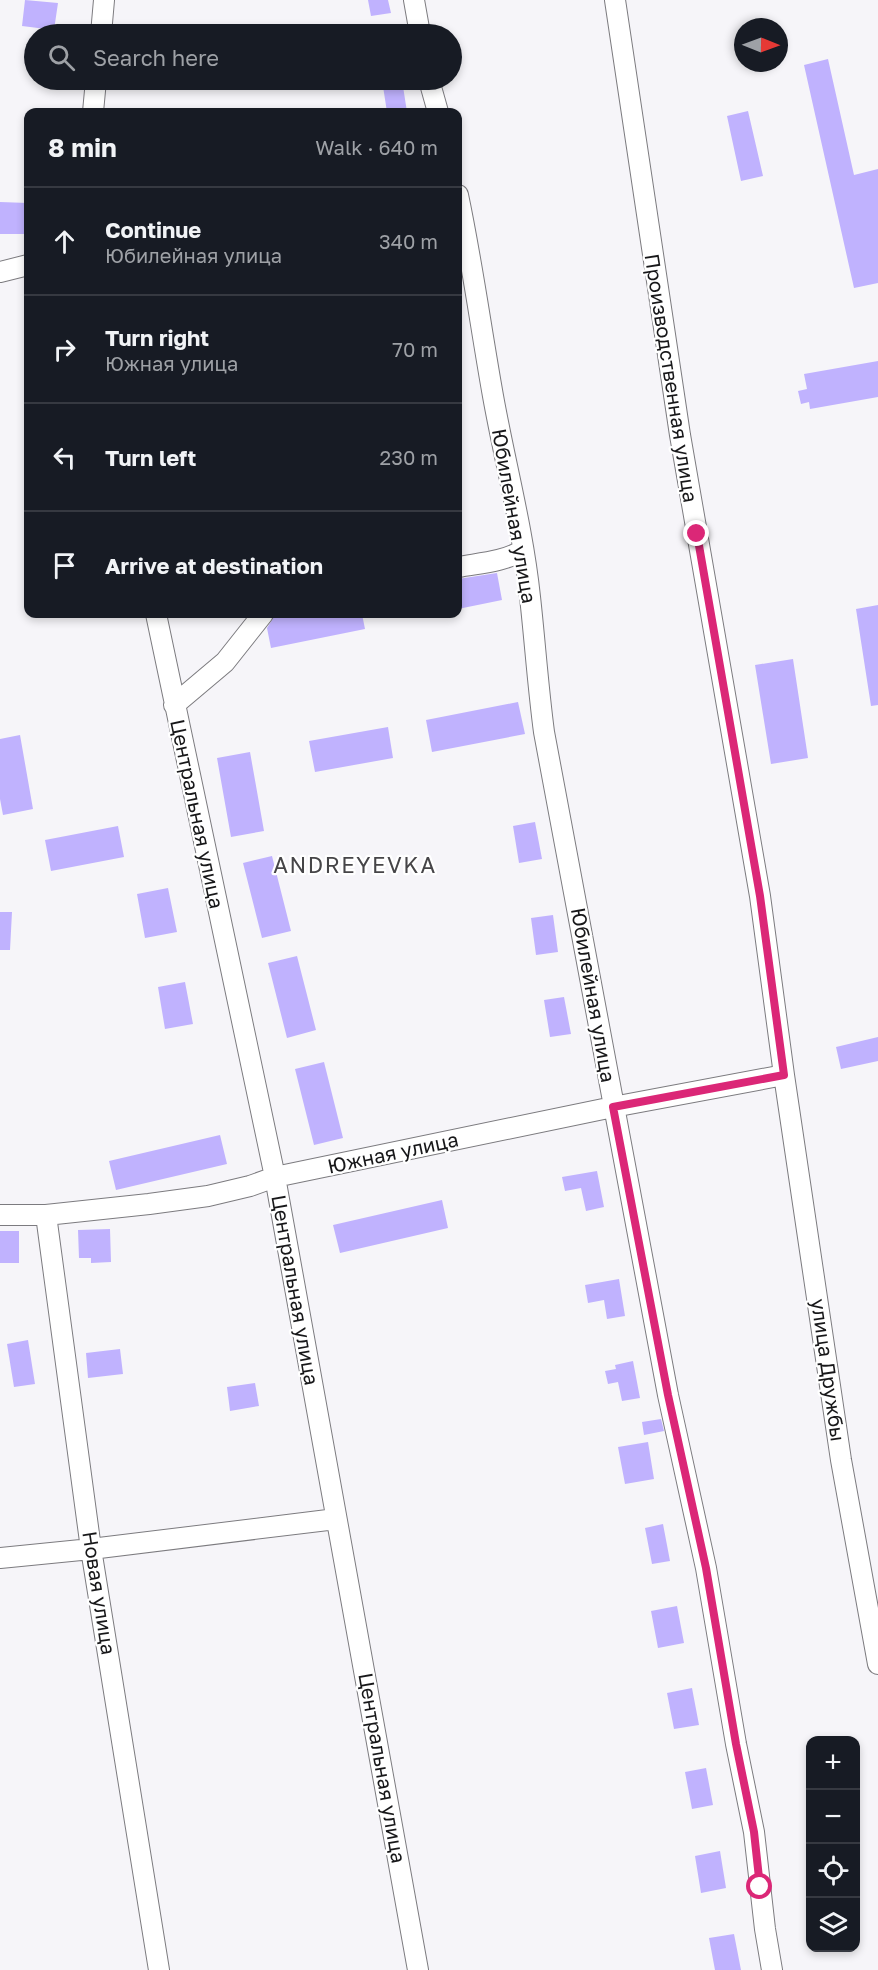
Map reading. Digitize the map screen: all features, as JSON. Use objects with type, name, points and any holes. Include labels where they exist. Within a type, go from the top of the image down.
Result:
[{"type":"street","points":[[102,24],[104,0]]},
{"type":"street","points":[[414,0],[418,24]]},
{"type":"street","name":"Производственная улица","points":[[615,0],[680,435],[760,896],[784,1075]]},
{"type":"street","points":[[93,108],[95,90]]},
{"type":"street","points":[[432,90],[437,108]]},
{"type":"street","name":"Юбилейная улица","points":[[462,214],[493,396],[523,550],[544,732],[668,1395],[706,1568],[736,1744],[754,1832],[772,1970]]},
{"type":"street","points":[[0,272],[24,265]]},
{"type":"street","points":[[462,566],[503,559],[523,550]]},
{"type":"street","name":"Центральная улица","points":[[157,618],[275,1177],[418,1970]]},
{"type":"street","points":[[174,705],[225,662],[261,618]]},
{"type":"street","name":"Южная улица","points":[[0,1215],[46,1215],[208,1196],[250,1186],[275,1177],[613,1107],[784,1075]]},
{"type":"street","name":"улица Дружбы","points":[[784,1075],[841,1460],[878,1664]]},
{"type":"street","name":"Новая улица","points":[[46,1215],[92,1549],[159,1970]]},
{"type":"street","points":[[0,1558],[336,1519]]},
{"type":"building","points":[[25,0],[58,3],[55,24],[24,24],[22,26]]},
{"type":"building","points":[[368,0],[388,0],[391,13],[371,16]]},
{"type":"building","points":[[828,59],[854,175],[878,169],[878,283],[854,288],[804,65]]},
{"type":"building","points":[[384,90],[404,90],[406,108],[386,108]]},
{"type":"building","points":[[748,111],[763,176],[741,181],[727,116]]},
{"type":"building","points":[[0,202],[24,203],[24,234],[0,234]]},
{"type":"building","points":[[878,361],[878,397],[810,409],[809,402],[801,404],[798,391],[807,389],[804,374]]},
{"type":"building","points":[[497,573],[502,600],[462,608],[462,578]]},
{"type":"building","points":[[878,605],[878,705],[871,706],[856,609]]},
{"type":"building","points":[[273,618],[363,618],[365,629],[271,648],[267,628]]},
{"type":"building","points":[[793,659],[808,758],[771,764],[755,665]]},
{"type":"building","points":[[518,702],[525,734],[432,752],[426,720]]},
{"type":"building","points":[[388,727],[393,758],[315,772],[309,741]]},
{"type":"building","points":[[20,735],[33,809],[3,815],[0,799],[0,739]]},
{"type":"building","points":[[250,752],[264,831],[231,837],[217,758]]},
{"type":"building","points":[[535,822],[542,859],[519,863],[513,826]]},
{"type":"building","points":[[118,826],[124,857],[51,871],[45,840]]},
{"type":"building","points":[[272,856],[291,931],[262,938],[243,863]]},
{"type":"building","points":[[168,888],[177,932],[145,938],[137,894]]},
{"type":"building","points":[[0,912],[12,912],[10,950],[0,950]]},
{"type":"building","points":[[553,915],[558,952],[536,955],[531,918]]},
{"type":"building","points":[[297,956],[316,1030],[287,1038],[268,963]]},
{"type":"building","points":[[185,982],[193,1024],[165,1029],[158,987]]},
{"type":"building","points":[[564,997],[571,1034],[550,1037],[544,1000]]},
{"type":"building","points":[[878,1037],[878,1061],[841,1069],[836,1047]]},
{"type":"building","points":[[324,1062],[343,1138],[314,1145],[295,1069]]},
{"type":"building","points":[[220,1135],[227,1164],[116,1190],[109,1161]]},
{"type":"building","points":[[597,1171],[604,1207],[586,1211],[581,1188],[565,1191],[562,1177]]},
{"type":"building","points":[[442,1200],[448,1228],[340,1253],[333,1225]]},
{"type":"building","points":[[110,1229],[111,1262],[91,1263],[91,1258],[79,1258],[78,1230]]},
{"type":"building","points":[[0,1231],[19,1231],[19,1263],[0,1263]]},
{"type":"building","points":[[619,1279],[625,1316],[607,1319],[604,1300],[588,1303],[585,1285]]},
{"type":"building","points":[[28,1340],[35,1384],[14,1387],[7,1344]]},
{"type":"building","points":[[120,1349],[123,1374],[88,1378],[86,1353]]},
{"type":"building","points":[[633,1361],[640,1398],[622,1401],[618,1382],[608,1384],[605,1371],[616,1369],[615,1365]]},
{"type":"building","points":[[255,1383],[259,1406],[230,1411],[227,1387]]},
{"type":"building","points":[[661,1419],[664,1431],[644,1435],[642,1422]]},
{"type":"building","points":[[648,1442],[654,1479],[625,1484],[618,1447]]},
{"type":"building","points":[[663,1524],[670,1561],[652,1564],[645,1528]]},
{"type":"building","points":[[677,1606],[684,1643],[658,1648],[651,1611]]},
{"type":"building","points":[[692,1688],[699,1725],[674,1729],[667,1693]]},
{"type":"building","points":[[706,1768],[713,1805],[692,1809],[685,1772]]},
{"type":"building","points":[[720,1851],[726,1888],[701,1893],[695,1856]]},
{"type":"building","points":[[734,1934],[741,1970],[715,1970],[709,1938]]},
{"type":"district","name":"ANDREYEVKA","points":[[355,865]]},
{"type":"route","points":[[697,534],[760,896],[784,1075],[613,1107],[668,1395],[706,1568],[736,1744],[754,1832],[760,1887]]}]
